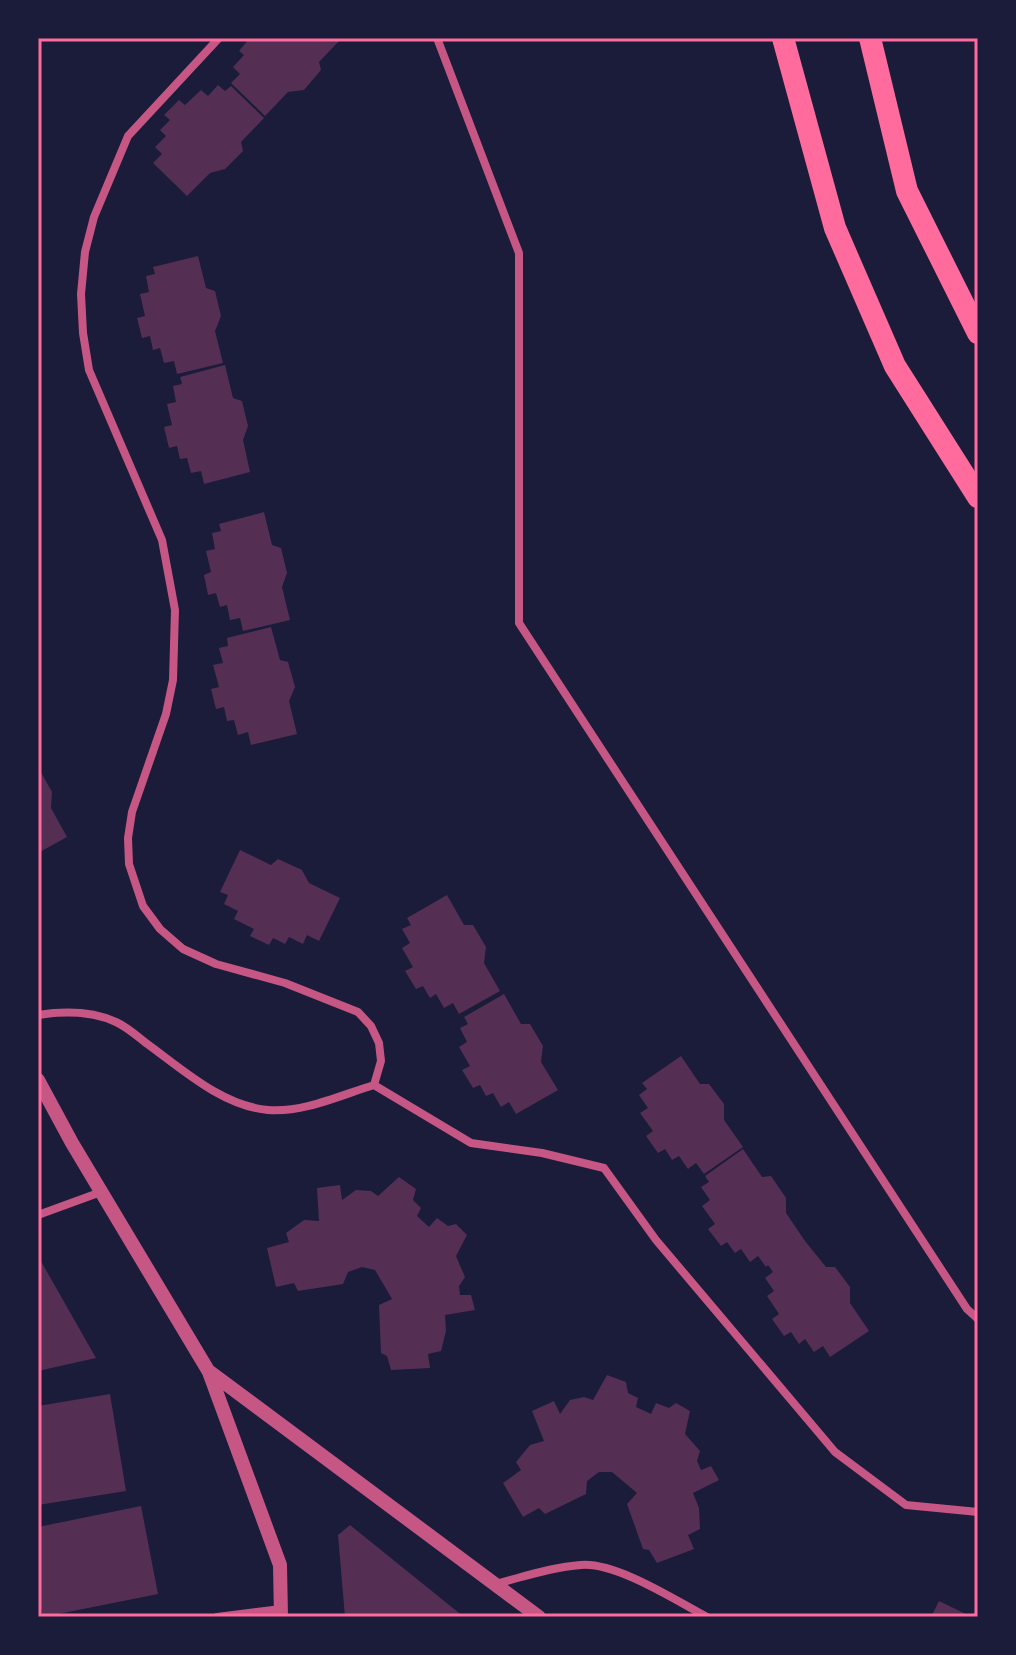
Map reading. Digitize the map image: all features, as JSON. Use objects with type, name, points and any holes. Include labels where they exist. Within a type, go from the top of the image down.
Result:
[{"type":"highway","points":[[783,38],[835,228],[895,366],[978,497]]},
{"type":"highway","points":[[870,38],[907,191],[978,333]]},
{"type":"street","points":[[219,38],[128,136],[94,217],[85,252],[81,294],[89,370],[162,540],[175,610],[173,680],[166,714],[132,812],[128,838],[129,864],[143,906],[160,929],[183,949],[216,964],[285,983],[358,1012],[371,1026],[379,1043],[381,1061],[374,1085]]},
{"type":"street","points":[[437,38],[519,253],[519,623],[967,1309],[978,1319]]},
{"type":"street","points":[[38,1015],[70,1012],[95,1015],[118,1023],[224,1097],[246,1107],[292,1109],[374,1085],[471,1143],[542,1153],[604,1168],[656,1240],[835,1452],[906,1505],[978,1512]]},
{"type":"street","points":[[38,1080],[209,1372],[280,1565],[281,1613],[217,1617]]},
{"type":"street","points":[[38,1215],[101,1192]]},
{"type":"street","points":[[209,1372],[539,1617]]},
{"type":"street","points":[[495,1584],[584,1564],[622,1573],[707,1617]]},
{"type":"building","points":[[246,38],[342,38],[319,62],[321,70],[304,90],[288,92],[265,116],[231,83],[240,74],[233,67],[244,55],[239,51],[248,40]]},
{"type":"building","points":[[218,85],[225,91],[231,86],[264,118],[241,142],[243,151],[225,169],[210,173],[187,196],[153,163],[162,154],[155,147],[166,136],[160,130],[170,120],[164,115],[179,100],[185,105],[201,90],[208,96]]},
{"type":"building","points":[[198,256],[206,288],[215,291],[221,316],[215,331],[223,363],[177,374],[174,361],[164,363],[160,348],[153,350],[150,336],[142,338],[137,318],[145,316],[140,294],[149,292],[146,276],[155,274],[153,267]]},
{"type":"building","points":[[225,365],[233,398],[242,401],[248,426],[243,440],[250,472],[204,484],[201,471],[191,473],[187,458],[180,459],[177,446],[169,448],[164,427],[172,425],[167,404],[176,402],[173,386],[182,384],[180,377]]},
{"type":"building","points":[[264,512],[272,545],[281,548],[287,573],[282,587],[290,620],[243,631],[240,618],[230,620],[227,605],[220,607],[216,593],[208,595],[204,575],[211,572],[206,551],[215,549],[212,533],[221,531],[219,524]]},
{"type":"building","points":[[271,627],[280,660],[288,662],[295,687],[289,701],[297,734],[251,745],[248,732],[238,735],[234,720],[227,721],[224,707],[216,709],[211,689],[219,687],[213,665],[223,663],[219,648],[228,646],[227,638]]},
{"type":"building","points":[[38,767],[52,792],[51,808],[67,837],[38,853]]},
{"type":"building","points":[[240,850],[271,865],[278,859],[302,870],[309,883],[340,898],[319,941],[307,935],[303,944],[289,937],[285,944],[273,938],[269,945],[250,936],[254,929],[234,919],[238,911],[224,904],[228,895],[220,892]]},
{"type":"building","points":[[447,895],[464,925],[473,925],[486,947],[484,963],[500,991],[459,1014],[453,1003],[444,1008],[436,994],[430,998],[423,986],[416,989],[405,971],[413,967],[402,948],[410,943],[402,929],[411,925],[407,918]]},
{"type":"building","points":[[504,994],[521,1024],[530,1024],[543,1046],[541,1062],[558,1090],[516,1114],[509,1102],[501,1107],[493,1093],[486,1096],[480,1085],[473,1088],[462,1070],[470,1066],[459,1047],[467,1042],[460,1028],[468,1024],[464,1017]]},
{"type":"building","points":[[681,1056],[700,1084],[709,1084],[724,1104],[724,1120],[743,1147],[704,1174],[696,1163],[688,1169],[679,1156],[672,1160],[665,1149],[658,1153],[646,1136],[653,1131],[640,1113],[648,1108],[639,1095],[647,1089],[642,1083]]},
{"type":"building","points":[[743,1149],[762,1177],[771,1176],[786,1198],[786,1213],[805,1241],[826,1267],[835,1267],[850,1287],[850,1303],[869,1331],[830,1357],[823,1346],[814,1352],[805,1339],[799,1344],[791,1332],[784,1336],[772,1319],[779,1314],[767,1296],[774,1291],[765,1278],[773,1272],[758,1256],[750,1262],[741,1249],[735,1253],[727,1242],[721,1246],[708,1229],[715,1224],[702,1206],[710,1200],[701,1187],[709,1182],[705,1176]]},
{"type":"building","points":[[399,1177],[416,1189],[413,1200],[421,1208],[417,1216],[429,1227],[437,1218],[448,1226],[456,1224],[467,1235],[456,1256],[465,1277],[459,1286],[460,1295],[471,1295],[475,1310],[445,1315],[446,1331],[441,1351],[428,1354],[430,1368],[391,1370],[387,1356],[381,1353],[379,1305],[392,1299],[375,1270],[362,1267],[348,1272],[343,1284],[298,1291],[294,1283],[276,1287],[267,1248],[289,1242],[286,1233],[304,1220],[319,1221],[317,1188],[340,1185],[342,1200],[356,1190],[371,1191],[378,1196]]},
{"type":"building","points":[[38,1256],[96,1358],[38,1371]]},
{"type":"building","points":[[607,1375],[626,1382],[628,1393],[638,1398],[636,1407],[651,1414],[656,1403],[669,1408],[676,1403],[690,1411],[685,1434],[700,1451],[697,1461],[701,1470],[711,1466],[719,1480],[693,1493],[699,1508],[700,1529],[688,1535],[694,1549],[657,1563],[649,1550],[643,1549],[627,1504],[637,1493],[612,1472],[599,1472],[587,1481],[586,1494],[545,1514],[539,1508],[523,1517],[503,1483],[521,1470],[516,1462],[530,1445],[544,1441],[532,1411],[554,1401],[560,1414],[570,1400],[584,1397],[593,1400]]},
{"type":"building","points":[[110,1394],[126,1491],[38,1505],[38,1406]]},
{"type":"building","points":[[141,1506],[158,1594],[43,1617],[38,1592],[38,1527]]},
{"type":"building","points":[[350,1525],[464,1617],[345,1617],[338,1535]]},
{"type":"building","points":[[939,1601],[970,1616],[978,1609],[978,1617],[931,1617]]}]
